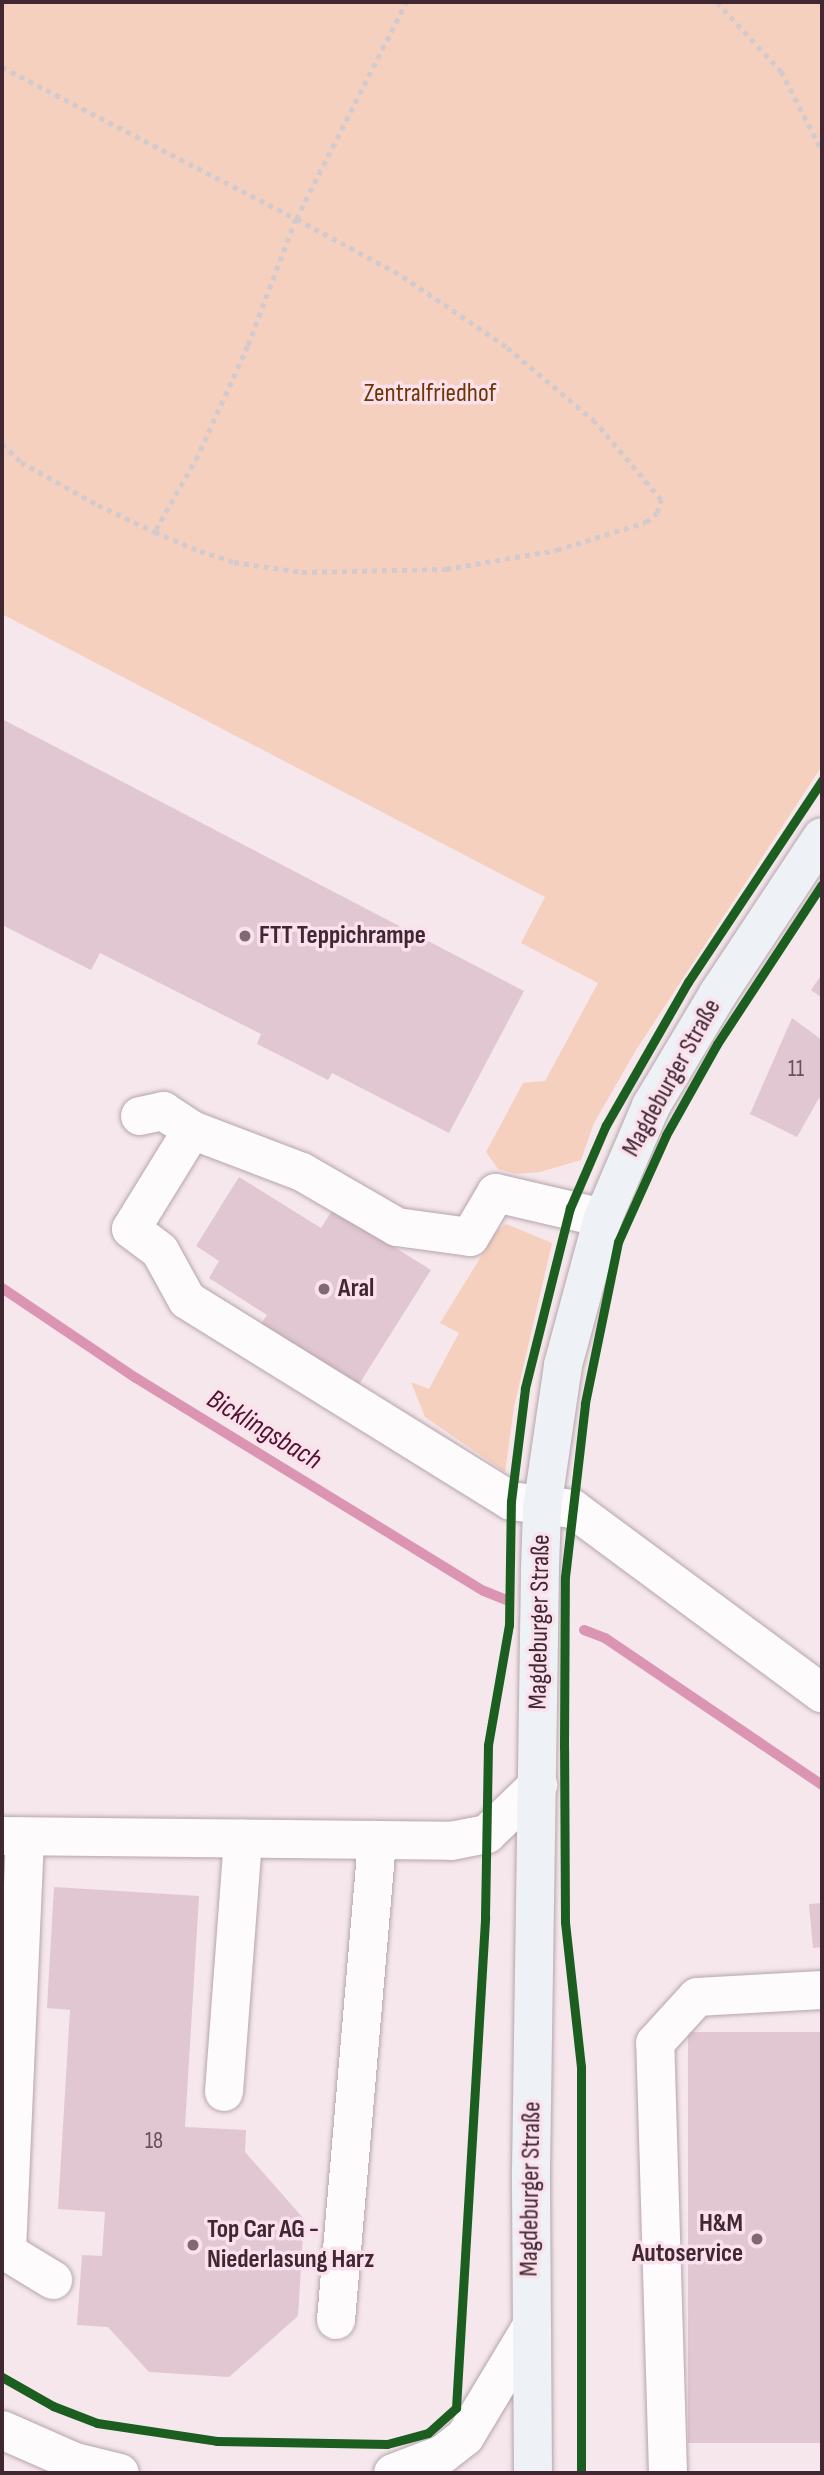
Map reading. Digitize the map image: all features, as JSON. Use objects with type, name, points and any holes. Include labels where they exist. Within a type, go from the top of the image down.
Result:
[{"type":"main road","name":"Magdeburger Straße","points":[[533,2473],[530,2329],[542,1508],[563,1365],[603,1218],[651,1106],[718,993],[822,837]]},
{"type":"street","points":[[140,1116],[163,1111],[192,1130],[302,1171],[397,1227],[470,1237],[496,1194],[603,1218]]},
{"type":"street","points":[[192,1130],[131,1229],[160,1251],[187,1300],[511,1501],[542,1508],[573,1509],[822,1693]]},
{"type":"street","points":[[53,2280],[7,2252],[13,1837],[452,1841],[487,1834],[538,1785]]},
{"type":"street","points":[[224,2092],[243,1839]]},
{"type":"street","points":[[336,2320],[377,1840]]},
{"type":"street","points":[[668,2473],[655,2043],[697,1997],[822,1990]]},
{"type":"street","points":[[393,2473],[443,2454],[465,2437],[530,2329]]},
{"type":"street","points":[[2,2430],[75,2462],[120,2473]]},
{"type":"path","points":[[155,532],[198,456],[247,346],[296,219],[406,2]]},
{"type":"path","points":[[717,2],[781,71],[822,150]]},
{"type":"path","points":[[2,67],[408,280],[552,383],[633,462],[659,496],[660,509],[629,529],[558,550],[446,569],[387,573],[268,568],[200,551],[155,532],[21,462],[2,444]]},
{"type":"green space","name":"Zentralfriedhof","points":[[2,2],[822,2],[822,766],[636,1050],[594,1123],[581,1160],[540,1172],[517,1174],[498,1169],[486,1152],[523,1083],[545,1081],[598,983],[521,943],[545,897],[2,614]]},
{"type":"green space","points":[[506,1224],[552,1243],[514,1407],[505,1472],[425,1417],[411,1382],[429,1389],[459,1333],[440,1323],[497,1231]]},
{"type":"building","points":[[2,719],[524,991],[449,1133],[332,1073],[328,1080],[257,1044],[261,1034],[100,953],[91,970],[2,925]]},
{"type":"building","points":[[822,974],[822,998],[811,990]]},
{"type":"building","points":[[792,1018],[822,1040],[822,1100],[819,1098],[797,1137],[750,1114]]},
{"type":"building","points":[[239,1177],[321,1228],[333,1209],[431,1270],[356,1389],[258,1328],[267,1315],[209,1278],[219,1261],[196,1246]]},
{"type":"building","points":[[54,1887],[199,1896],[185,2127],[246,2130],[245,2152],[304,2219],[298,2316],[229,2377],[149,2372],[108,2327],[77,2325],[82,2255],[102,2256],[105,2212],[58,2209],[70,2010],[47,2008]]},
{"type":"building","points":[[822,1903],[822,1947],[813,1948],[809,1904]]},
{"type":"building","name":"H&M Autoservice","points":[[688,2032],[822,2032],[822,2443],[688,2443]]},
{"type":"waterway","name":"Bicklingsbach","points":[[2,1288],[136,1378],[484,1591],[509,1601]]},
{"type":"waterway","name":"Bicklingsbach","points":[[584,1630],[605,1638],[822,1785]]},
{"type":"cycle path","points":[[2,2377],[53,2406],[97,2423],[217,2441],[387,2444],[428,2433],[456,2408],[485,1917],[488,1745],[509,1625],[511,1501],[525,1388],[570,1208],[606,1125],[688,982],[822,780]]},
{"type":"cycle path","points":[[581,2473],[581,2067],[565,1922],[564,1747],[565,1577],[585,1403],[618,1242],[666,1135],[717,1044],[822,884]]},
{"type":"place","name":"FTT Teppichrampe","points":[[245,936]]},
{"type":"place","name":"Aral","points":[[324,1289]]},
{"type":"place","name":"H&M Autoservice","points":[[757,2239]]},
{"type":"place","name":"Top Car AG - Niederlasung Harz","points":[[193,2245]]}]
